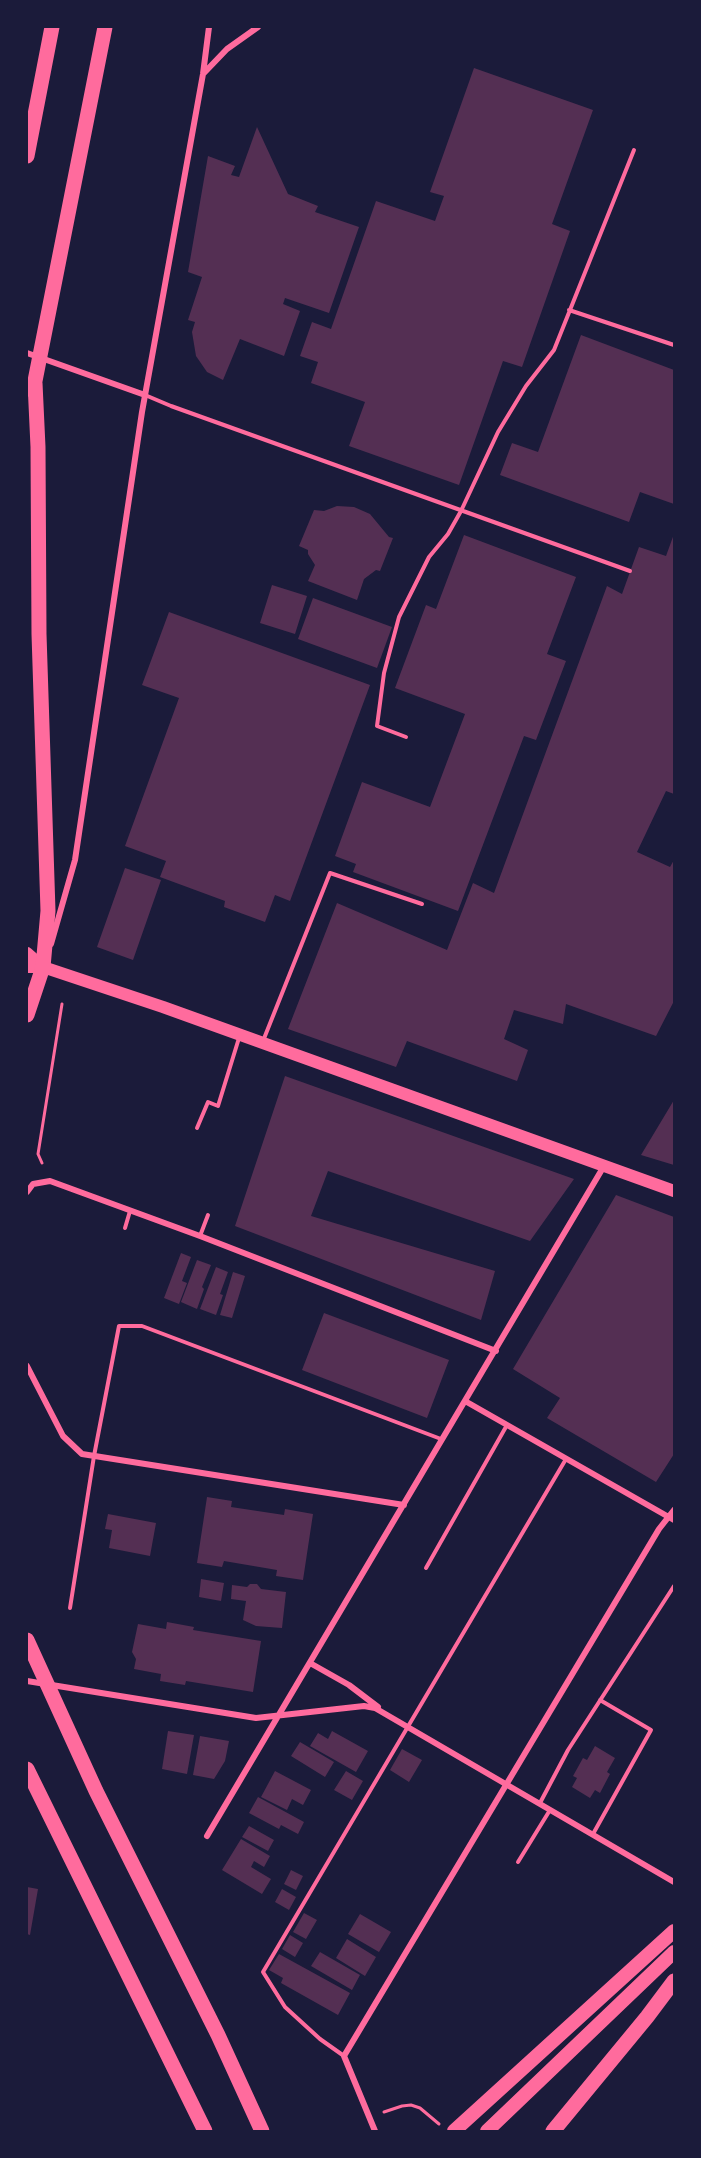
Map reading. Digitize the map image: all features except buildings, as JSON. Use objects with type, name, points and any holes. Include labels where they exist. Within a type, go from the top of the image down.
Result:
[{"type":"highway","points":[[27,156],[52,27]]},
{"type":"highway","points":[[27,424],[105,27]]},
{"type":"highway","points":[[27,1015],[43,967],[47,934],[48,876],[39,624],[38,447],[35,382]]},
{"type":"highway","points":[[27,1640],[86,1771],[218,2035],[262,2131]]},
{"type":"highway","points":[[27,1769],[205,2131]]},
{"type":"highway","points":[[553,2131],[674,1981]]},
{"type":"highway","points":[[646,2017],[674,1999]]},
{"type":"main road","points":[[27,953],[43,967]]},
{"type":"main road","points":[[27,967],[43,967],[263,1042],[674,1191]]},
{"type":"main road","points":[[454,2131],[674,1931]]},
{"type":"main road","points":[[487,2131],[674,1952]]},
{"type":"street","points":[[43,967],[75,860],[145,395],[209,27]]},
{"type":"street","points":[[202,74],[227,49],[258,27]]},
{"type":"street","points":[[27,353],[145,395]]},
{"type":"street","points":[[207,1836],[604,1165]]},
{"type":"street","points":[[27,1192],[33,1184],[50,1181],[200,1236],[496,1351]]},
{"type":"street","points":[[27,1366],[63,1436],[82,1454],[404,1505]]},
{"type":"street","points":[[465,1401],[672,1519]]},
{"type":"street","points":[[375,2131],[344,2056],[659,1529],[672,1519],[674,1510]]},
{"type":"street","points":[[310,1663],[358,1691],[381,1710],[674,1882]]},
{"type":"street","points":[[27,1682],[246,1717],[279,1717],[364,1706],[381,1710]]},
{"type":"lane","points":[[406,737],[377,726],[384,673],[399,617],[429,557],[448,534],[461,510],[498,432],[526,386],[554,350],[634,150]]},
{"type":"lane","points":[[569,310],[674,345]]},
{"type":"lane","points":[[145,395],[630,571]]},
{"type":"lane","points":[[263,1042],[330,873],[422,904]]},
{"type":"lane","points":[[197,1128],[207,1102],[218,1106],[241,1035]]},
{"type":"lane","points":[[125,1228],[130,1210]]},
{"type":"lane","points":[[200,1236],[208,1215]]},
{"type":"lane","points":[[70,1608],[94,1456],[119,1326],[142,1326],[441,1439]]},
{"type":"lane","points":[[426,1568],[507,1425]]},
{"type":"lane","points":[[344,2056],[320,2039],[285,2007],[263,1972],[567,1459]]},
{"type":"lane","points":[[540,1803],[568,1750],[674,1587]]},
{"type":"lane","points":[[592,1834],[651,1730],[600,1700]]},
{"type":"lane","points":[[518,1862],[550,1809]]},
{"type":"path","points":[[42,1163],[38,1154],[62,1004]]},
{"type":"path","points":[[384,2112],[411,2105],[420,2108],[439,2124]]}]
